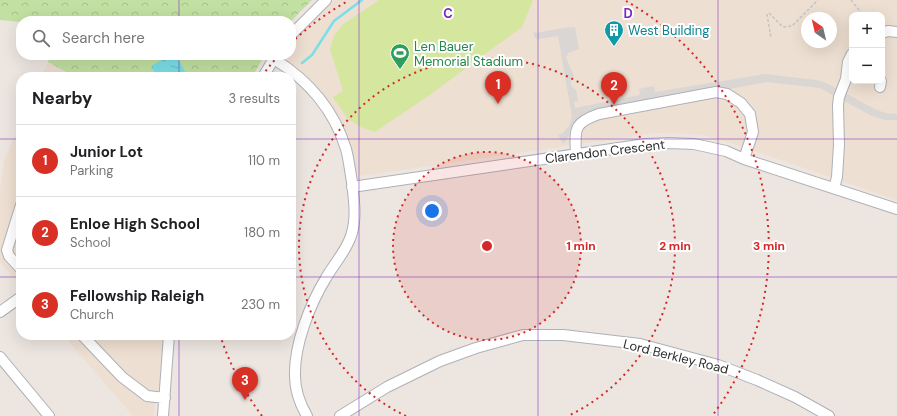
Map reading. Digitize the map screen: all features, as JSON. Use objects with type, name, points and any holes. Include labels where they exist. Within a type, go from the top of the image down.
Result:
[{"type":"street","points":[[296,30],[326,0]]},
{"type":"street","points":[[885,32],[897,32]]},
{"type":"street","points":[[266,72],[273,60]]},
{"type":"street","points":[[279,60],[293,72]]},
{"type":"street","points":[[834,188],[837,177],[839,145],[838,105],[839,97],[846,79],[849,60]]},
{"type":"street","points":[[296,75],[313,90],[329,112],[340,134],[346,150],[355,218],[350,238],[321,286],[306,322],[296,357],[295,376],[297,389],[307,416]]},
{"type":"street","points":[[576,154],[575,133],[578,126],[585,119],[598,114],[716,92],[728,94],[741,103],[750,114],[753,132],[744,159]]},
{"type":"street","name":"Clarendon Crescent","points":[[352,188],[646,144],[669,143],[694,144],[726,152],[897,209]]},
{"type":"street","points":[[16,222],[7,250],[9,256],[16,264]]},
{"type":"street","points":[[0,312],[16,301]]},
{"type":"street","name":"Lord Berkley Road","points":[[340,416],[387,388],[440,361],[476,348],[523,335],[563,335],[640,344],[718,365],[758,380],[795,397],[829,416]]},
{"type":"street","points":[[87,340],[122,377],[147,396],[165,398]]},
{"type":"street","points":[[163,416],[169,340]]},
{"type":"street","points":[[0,357],[49,416]]},
{"type":"path","points":[[771,38],[768,13],[783,27],[792,26],[818,0]]},
{"type":"path","points":[[851,0],[861,12]]},
{"type":"shaded area","points":[[335,0],[897,0],[897,200],[734,144],[706,136],[692,134],[656,133],[360,176],[356,172],[346,134],[338,116],[316,86],[287,60],[296,60],[296,39],[304,29]]},
{"type":"shaded area","points":[[575,27],[579,49],[568,53],[566,58],[574,76],[571,86],[576,90],[578,101],[574,102],[575,108],[640,95],[639,89],[654,86],[655,92],[765,74],[816,80],[826,83],[875,109],[885,113],[897,114],[897,120],[885,120],[870,115],[820,88],[766,82],[729,89],[715,89],[591,112],[575,123],[563,144],[558,135],[563,133],[569,126],[572,116],[558,36],[538,39],[535,38],[533,33]]},
{"type":"shaded area","points":[[48,62],[66,72],[43,72]]},
{"type":"shaded area","points":[[16,133],[16,280],[0,262],[0,191],[4,161]]},
{"type":"shaded area","points":[[67,340],[163,340],[160,378],[153,416],[133,416]]},
{"type":"green space","points":[[0,0],[312,0],[296,16],[16,16],[16,22],[0,20]]},
{"type":"green space","name":"Len Bauer Memorial Stadium","points":[[379,0],[533,0],[522,27],[431,94],[375,132],[361,127],[348,119],[333,97],[343,91],[330,49],[334,36],[342,25]]},
{"type":"green space","points":[[49,60],[262,60],[255,72],[66,72],[48,62]]},
{"type":"water","points":[[161,60],[179,60],[185,72],[154,72],[151,66]]},
{"type":"waterway","points":[[302,63],[312,55],[334,21],[362,0]]},
{"type":"place","name":"West Building","points":[[614,47]]},
{"type":"place","name":"Len Bauer Memorial Stadium","points":[[400,70]]},
{"type":"place","name":"Junior Lot","points":[[498,104]]},
{"type":"place","name":"Enloe High School","points":[[614,105]]},
{"type":"place","name":"Fellowship Raleigh","points":[[245,400]]}]
